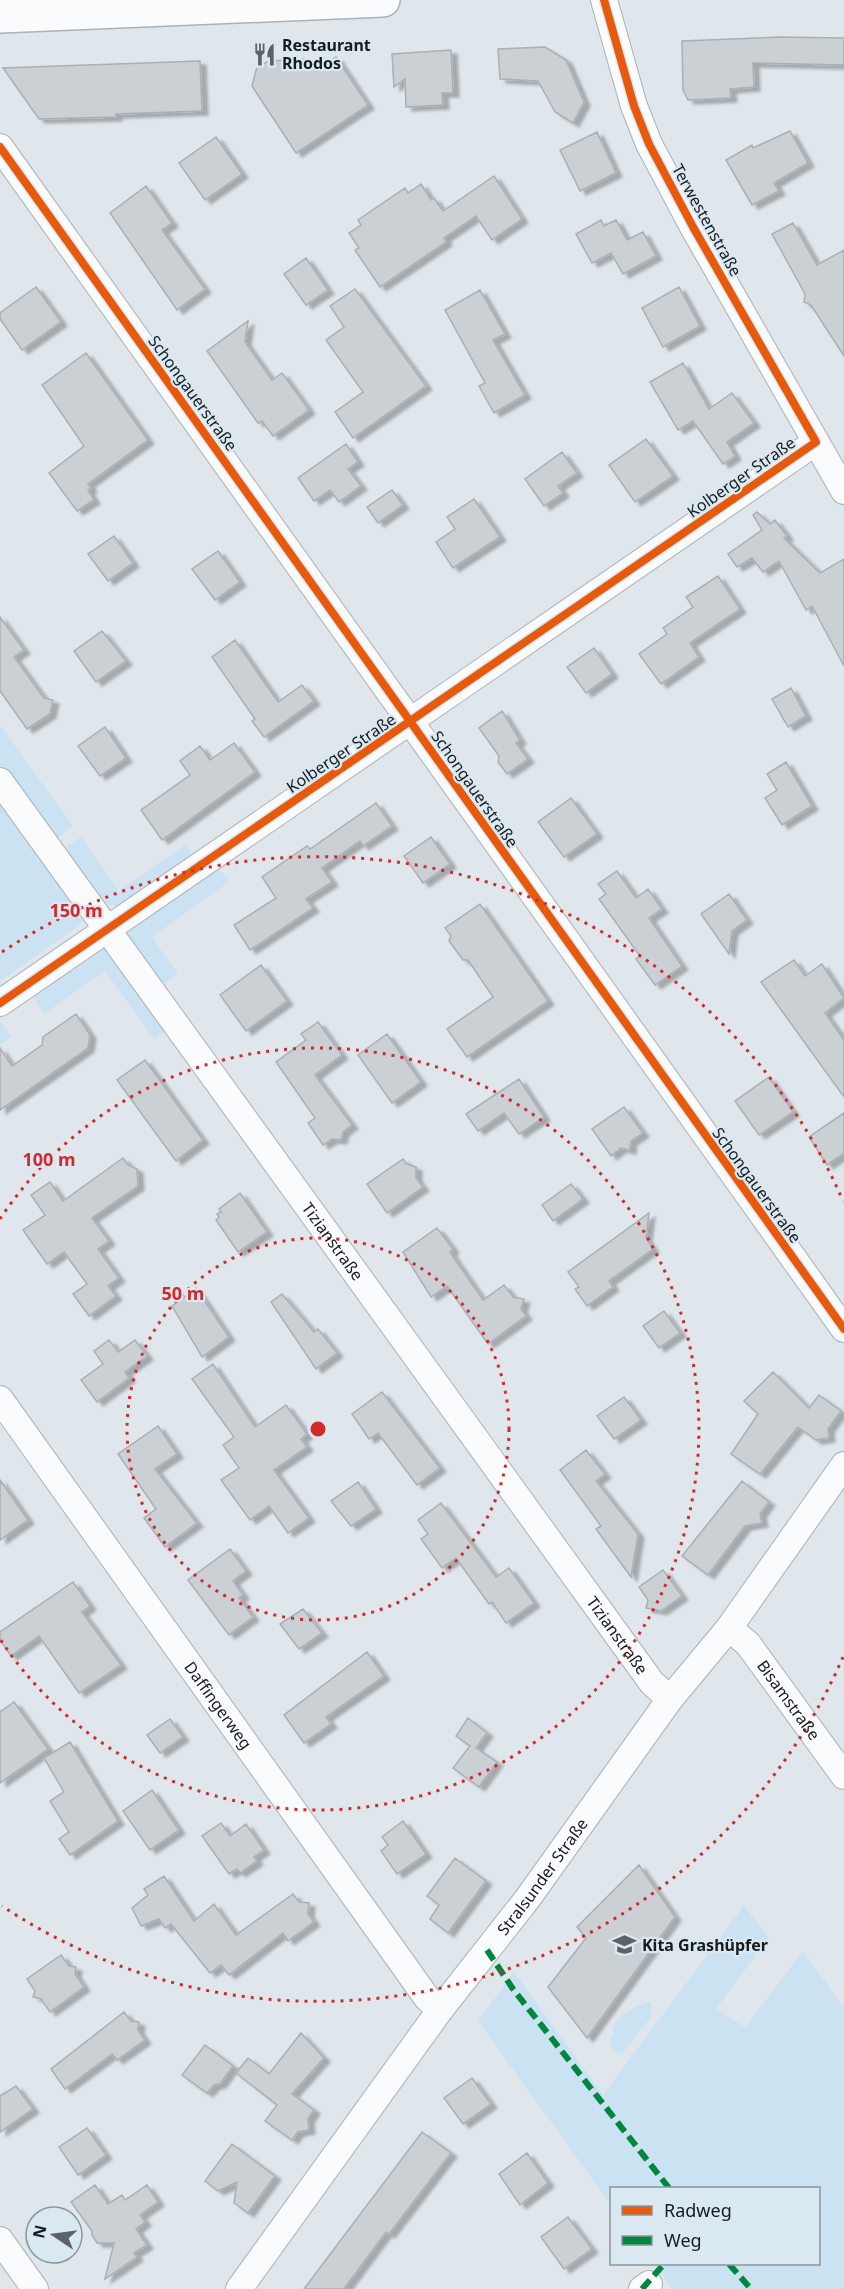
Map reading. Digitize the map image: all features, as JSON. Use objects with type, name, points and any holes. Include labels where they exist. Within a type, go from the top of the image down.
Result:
[{"type":"main road","points":[[0,16],[383,0]]},
{"type":"street","name":"Terwestenstraße","points":[[604,0],[634,106],[649,144],[693,227],[844,491]]},
{"type":"street","name":"Schongauerstraße","points":[[0,147],[844,1329]]},
{"type":"street","name":"Kolberger Straße","points":[[0,1003],[816,442]]},
{"type":"street","name":"Tizianstraße","points":[[0,781],[652,1683],[670,1699]]},
{"type":"street","name":"Daffingerweg","points":[[0,1399],[427,1998],[440,2010]]},
{"type":"street","name":"Stralsunder Straße","points":[[239,2289],[440,2010],[528,1898],[670,1699],[729,1628],[844,1465]]},
{"type":"street","name":"Bisamstraße","points":[[729,1628],[748,1644],[844,1776]]},
{"type":"street","points":[[0,2240],[35,2289]]},
{"type":"shaded area","points":[[0,725],[73,826],[53,841],[0,766]]},
{"type":"shaded area","points":[[0,795],[84,911],[80,925],[0,981]]},
{"type":"shaded area","points":[[81,837],[119,891],[186,844],[195,858],[118,907],[96,901],[59,851]]},
{"type":"shaded area","points":[[214,861],[229,882],[152,937],[178,974],[161,986],[126,936],[128,926]]},
{"type":"shaded area","points":[[102,947],[111,951],[170,1028],[154,1039],[105,971],[44,1014],[30,993]]},
{"type":"shaded area","points":[[0,1021],[12,1036],[0,1045]]},
{"type":"shaded area","points":[[744,1905],[769,1938],[716,2009],[745,2027],[803,1951],[844,2008],[844,2289],[672,2289],[655,2265],[820,2265],[820,2187],[610,2187],[610,2204],[478,2021],[514,1972],[603,2095]]},
{"type":"shaded area","points":[[651,2002],[650,2018],[622,2054],[617,2052],[610,2038],[614,2035],[612,2028],[615,2023],[635,2008]]},
{"type":"building","points":[[781,37],[844,38],[844,65],[753,63],[754,87],[730,89],[731,98],[688,100],[683,90],[682,41]]},
{"type":"building","points":[[545,47],[566,60],[584,102],[573,123],[555,112],[538,81],[500,79],[498,49]]},
{"type":"building","points":[[451,50],[453,93],[442,93],[443,105],[406,107],[405,79],[394,87],[392,54]]},
{"type":"building","points":[[336,57],[368,105],[296,153],[252,86],[257,67],[269,61],[308,59],[316,71]]},
{"type":"building","points":[[200,61],[202,111],[116,114],[116,117],[39,119],[3,68]]},
{"type":"building","points":[[790,131],[808,163],[774,183],[779,191],[752,205],[726,160],[752,145],[753,148]]},
{"type":"building","points":[[597,132],[616,173],[580,191],[560,150]]},
{"type":"building","points":[[216,137],[242,174],[205,200],[179,163]]},
{"type":"building","points":[[494,176],[522,219],[492,240],[476,216],[444,238],[446,242],[380,287],[355,250],[359,248],[349,233],[361,225],[358,220],[405,188],[408,193],[421,184],[431,200],[434,198],[443,211]]},
{"type":"building","points":[[146,186],[172,223],[162,230],[205,289],[177,310],[110,213]]},
{"type":"building","points":[[601,220],[604,226],[616,220],[627,240],[643,232],[656,256],[623,274],[611,253],[592,263],[576,234]]},
{"type":"building","points":[[793,223],[817,265],[844,250],[844,356],[811,305],[804,302],[805,294],[772,234]]},
{"type":"building","points":[[306,258],[328,290],[306,305],[284,274]]},
{"type":"building","points":[[36,287],[61,322],[22,350],[0,319],[0,313]]},
{"type":"building","points":[[679,287],[700,326],[663,347],[642,308]]},
{"type":"building","points":[[355,289],[426,386],[353,438],[335,412],[363,392],[326,340],[344,327],[330,306]]},
{"type":"building","points":[[480,290],[505,334],[493,340],[525,395],[494,413],[479,386],[485,383],[445,310]]},
{"type":"building","points":[[248,321],[245,342],[272,380],[282,373],[309,410],[273,436],[262,421],[258,423],[207,351]]},
{"type":"building","points":[[86,353],[148,440],[88,484],[91,488],[88,490],[94,500],[77,511],[49,473],[84,446],[42,385]]},
{"type":"building","points":[[683,363],[709,409],[732,393],[754,423],[727,442],[735,456],[723,464],[693,421],[678,430],[650,382]]},
{"type":"building","points":[[646,439],[673,476],[635,502],[609,465]]},
{"type":"building","points":[[346,444],[358,462],[348,469],[361,486],[339,502],[330,490],[314,501],[298,478]]},
{"type":"building","points":[[562,452],[577,473],[558,486],[563,493],[544,506],[525,479]]},
{"type":"building","points":[[392,490],[403,505],[378,523],[367,507]]},
{"type":"building","points":[[474,499],[500,537],[453,568],[436,542],[455,529],[447,517]]},
{"type":"building","points":[[757,512],[770,524],[775,520],[787,536],[784,538],[820,573],[844,559],[844,666],[812,606],[806,610],[779,561],[763,572],[752,558],[737,567],[728,554],[762,530],[753,515]]},
{"type":"building","points":[[114,536],[133,563],[108,581],[88,554]]},
{"type":"building","points":[[218,551],[240,582],[215,600],[192,569]]},
{"type":"building","points":[[718,576],[740,609],[690,643],[699,657],[661,684],[639,654],[667,634],[663,628],[693,607],[686,597]]},
{"type":"building","points":[[0,617],[24,650],[14,657],[44,698],[53,700],[50,714],[27,729],[0,691]]},
{"type":"building","points":[[102,631],[126,661],[96,682],[74,651]]},
{"type":"building","points":[[235,640],[278,702],[302,685],[314,701],[264,737],[252,721],[255,719],[212,657]]},
{"type":"building","points":[[594,648],[612,674],[586,693],[567,667]]},
{"type":"building","points":[[791,688],[806,716],[788,727],[772,699]]},
{"type":"building","points":[[502,711],[520,740],[516,743],[528,759],[507,774],[498,762],[499,756],[479,728]]},
{"type":"building","points":[[105,727],[126,758],[100,776],[78,746]]},
{"type":"building","points":[[234,743],[255,772],[162,840],[141,810],[190,775],[180,761],[200,746],[210,760]]},
{"type":"building","points":[[786,762],[812,806],[782,825],[765,798],[777,790],[767,774]]},
{"type":"building","points":[[571,798],[597,834],[564,857],[538,822]]},
{"type":"building","points":[[376,803],[392,826],[363,846],[360,841],[322,868],[332,882],[306,899],[313,908],[250,950],[234,925],[276,898],[262,877],[307,846],[310,849]]},
{"type":"building","points":[[431,837],[450,864],[423,883],[404,856]]},
{"type":"building","points":[[617,871],[636,898],[648,889],[662,909],[649,918],[682,966],[655,985],[636,959],[640,956],[599,899],[606,894],[598,884]]},
{"type":"building","points":[[729,894],[747,920],[732,931],[729,954],[701,914]]},
{"type":"building","points":[[480,904],[548,1001],[467,1057],[447,1029],[493,997],[468,960],[463,960],[449,941],[451,936],[445,928]]},
{"type":"building","points":[[794,960],[805,976],[822,964],[844,998],[825,1013],[844,1040],[844,1097],[761,982]]},
{"type":"building","points":[[261,965],[287,1001],[246,1031],[220,995]]},
{"type":"building","points":[[76,1014],[90,1035],[88,1048],[0,1110],[0,1048],[12,1066],[42,1045],[43,1037]]},
{"type":"building","points":[[318,1022],[342,1055],[315,1075],[352,1125],[343,1132],[341,1140],[332,1139],[323,1145],[308,1123],[315,1118],[276,1062],[306,1040],[301,1034]]},
{"type":"building","points":[[387,1034],[421,1082],[392,1103],[358,1055]]},
{"type":"building","points":[[145,1060],[203,1140],[176,1161],[117,1080]]},
{"type":"building","points":[[769,1077],[793,1112],[759,1135],[735,1101]]},
{"type":"building","points":[[519,1079],[544,1117],[519,1134],[504,1113],[478,1131],[466,1114]]},
{"type":"building","points":[[624,1107],[643,1133],[631,1141],[630,1150],[621,1148],[611,1156],[592,1129]]},
{"type":"building","points":[[844,1113],[844,1153],[827,1165],[809,1137]]},
{"type":"building","points":[[123,1158],[128,1165],[137,1169],[138,1186],[92,1218],[109,1241],[98,1249],[119,1278],[108,1286],[116,1296],[89,1316],[73,1294],[87,1284],[64,1252],[47,1264],[23,1230],[45,1215],[31,1195],[50,1182],[63,1201]]},
{"type":"building","points":[[403,1159],[407,1164],[416,1167],[416,1178],[423,1187],[387,1213],[367,1184]]},
{"type":"building","points":[[571,1184],[583,1199],[553,1221],[542,1205]]},
{"type":"building","points":[[240,1193],[267,1232],[238,1252],[216,1220],[219,1217],[217,1214],[221,1212],[219,1209]]},
{"type":"building","points":[[649,1213],[646,1238],[653,1249],[609,1281],[613,1287],[587,1306],[575,1289],[579,1287],[568,1272]]},
{"type":"building","points":[[437,1228],[453,1249],[450,1252],[483,1300],[504,1285],[513,1297],[524,1299],[521,1309],[526,1316],[488,1344],[447,1286],[431,1297],[403,1252]]},
{"type":"building","points":[[196,1288],[229,1337],[202,1357],[172,1306]]},
{"type":"building","points":[[282,1294],[314,1332],[318,1329],[337,1353],[316,1369],[271,1302]]},
{"type":"building","points":[[664,1311],[680,1333],[659,1348],[643,1326]]},
{"type":"building","points":[[109,1340],[118,1352],[135,1340],[147,1356],[125,1372],[129,1378],[97,1402],[81,1380],[103,1364],[94,1351]]},
{"type":"building","points":[[213,1364],[255,1427],[286,1405],[307,1434],[301,1439],[307,1447],[274,1470],[309,1518],[288,1533],[269,1506],[250,1520],[221,1480],[239,1468],[223,1445],[234,1437],[192,1379]]},
{"type":"building","points":[[773,1372],[809,1408],[819,1395],[841,1411],[828,1429],[829,1438],[816,1440],[798,1427],[760,1474],[731,1454],[758,1414],[744,1401]]},
{"type":"building","points":[[382,1392],[440,1468],[417,1485],[378,1433],[369,1439],[352,1414]]},
{"type":"building","points":[[624,1397],[641,1420],[614,1439],[597,1416]]},
{"type":"building","points":[[158,1426],[177,1454],[155,1469],[197,1523],[165,1547],[144,1518],[156,1509],[118,1454]]},
{"type":"building","points":[[586,1450],[605,1474],[596,1481],[638,1534],[631,1577],[596,1529],[601,1526],[560,1470]]},
{"type":"building","points":[[0,1480],[28,1520],[0,1540]]},
{"type":"building","points":[[742,1481],[769,1502],[760,1514],[762,1523],[745,1526],[708,1575],[682,1556]]},
{"type":"building","points":[[358,1482],[376,1509],[351,1526],[331,1501]]},
{"type":"building","points":[[441,1503],[496,1577],[509,1568],[534,1603],[506,1623],[492,1602],[489,1604],[456,1558],[442,1568],[421,1539],[428,1534],[418,1520]]},
{"type":"building","points":[[230,1549],[246,1571],[233,1581],[243,1595],[239,1598],[253,1617],[229,1635],[188,1580]]},
{"type":"building","points":[[663,1570],[682,1596],[661,1611],[646,1608],[648,1600],[639,1587]]},
{"type":"building","points":[[73,1582],[90,1606],[82,1612],[121,1665],[79,1693],[39,1636],[11,1656],[0,1640],[0,1632]]},
{"type":"building","points":[[303,1609],[322,1633],[299,1649],[280,1624]]},
{"type":"building","points":[[367,1652],[384,1676],[326,1717],[331,1724],[304,1743],[284,1715]]},
{"type":"building","points":[[14,1702],[48,1749],[0,1783],[0,1712]]},
{"type":"building","points":[[468,1718],[487,1733],[476,1748],[497,1762],[479,1787],[453,1768],[470,1746],[456,1736]]},
{"type":"building","points":[[170,1719],[183,1737],[160,1753],[147,1735]]},
{"type":"building","points":[[70,1742],[118,1821],[70,1855],[59,1839],[69,1832],[50,1801],[64,1792],[44,1758]]},
{"type":"building","points":[[152,1790],[179,1830],[150,1850],[123,1811]]},
{"type":"building","points":[[403,1821],[426,1854],[397,1874],[381,1851],[388,1845],[382,1837]]},
{"type":"building","points":[[221,1823],[230,1836],[246,1824],[264,1850],[254,1857],[257,1861],[240,1873],[237,1869],[229,1874],[202,1836]]},
{"type":"building","points":[[455,1858],[486,1881],[448,1933],[430,1919],[439,1905],[427,1896]]},
{"type":"building","points":[[639,1865],[675,1917],[587,2038],[548,1987],[586,1938],[577,1927]]},
{"type":"building","points":[[164,1876],[194,1921],[214,1904],[236,1935],[293,1894],[299,1902],[309,1903],[308,1914],[314,1922],[288,1941],[283,1933],[229,1975],[221,1965],[210,1973],[171,1924],[165,1928],[159,1919],[141,1926],[132,1908],[148,1895],[144,1889]]},
{"type":"building","points":[[61,1955],[69,1966],[76,1967],[75,1974],[84,1987],[50,2012],[41,1999],[33,1997],[35,1991],[27,1979]]},
{"type":"building","points":[[124,2012],[131,2021],[139,2022],[138,2030],[145,2040],[117,2060],[112,2054],[65,2089],[51,2069]]},
{"type":"building","points":[[301,2033],[324,2058],[292,2094],[314,2110],[308,2119],[309,2130],[298,2132],[292,2140],[265,2121],[277,2105],[236,2073],[248,2058],[269,2074]]},
{"type":"building","points":[[205,2045],[233,2066],[220,2084],[214,2085],[207,2093],[182,2075]]},
{"type":"building","points":[[472,2078],[491,2104],[463,2124],[444,2098]]},
{"type":"building","points":[[16,2086],[33,2109],[0,2132],[0,2096]]},
{"type":"building","points":[[87,2128],[106,2155],[78,2175],[59,2147]]},
{"type":"building","points":[[422,2132],[451,2153],[389,2234],[386,2232],[344,2289],[304,2289]]},
{"type":"building","points":[[232,2144],[275,2176],[248,2213],[234,2203],[237,2182],[218,2191],[205,2181]]},
{"type":"building","points":[[527,2153],[548,2183],[520,2205],[499,2174]]},
{"type":"building","points":[[95,2185],[108,2204],[122,2195],[125,2200],[147,2185],[158,2202],[140,2215],[145,2222],[136,2229],[147,2245],[134,2253],[137,2257],[105,2279],[114,2243],[97,2243],[84,2220],[84,2205],[73,2205],[71,2202]]},
{"type":"building","points":[[568,2217],[592,2249],[564,2269],[541,2237]]},
{"type":"marked path","points":[[487,1950],[513,1989],[668,2187]]},
{"type":"marked path","points":[[642,2289],[663,2265]]},
{"type":"marked path","points":[[730,2265],[751,2289]]},
{"type":"cycle path","points":[[0,1003],[816,442],[693,227],[649,144],[634,106],[604,0]]},
{"type":"cycle path","points":[[0,147],[844,1329]]},
{"type":"place","name":"Restaurant Rhodos","points":[[264,54]]},
{"type":"place","name":"Kita Grashüpfer","points":[[624,1945]]}]
